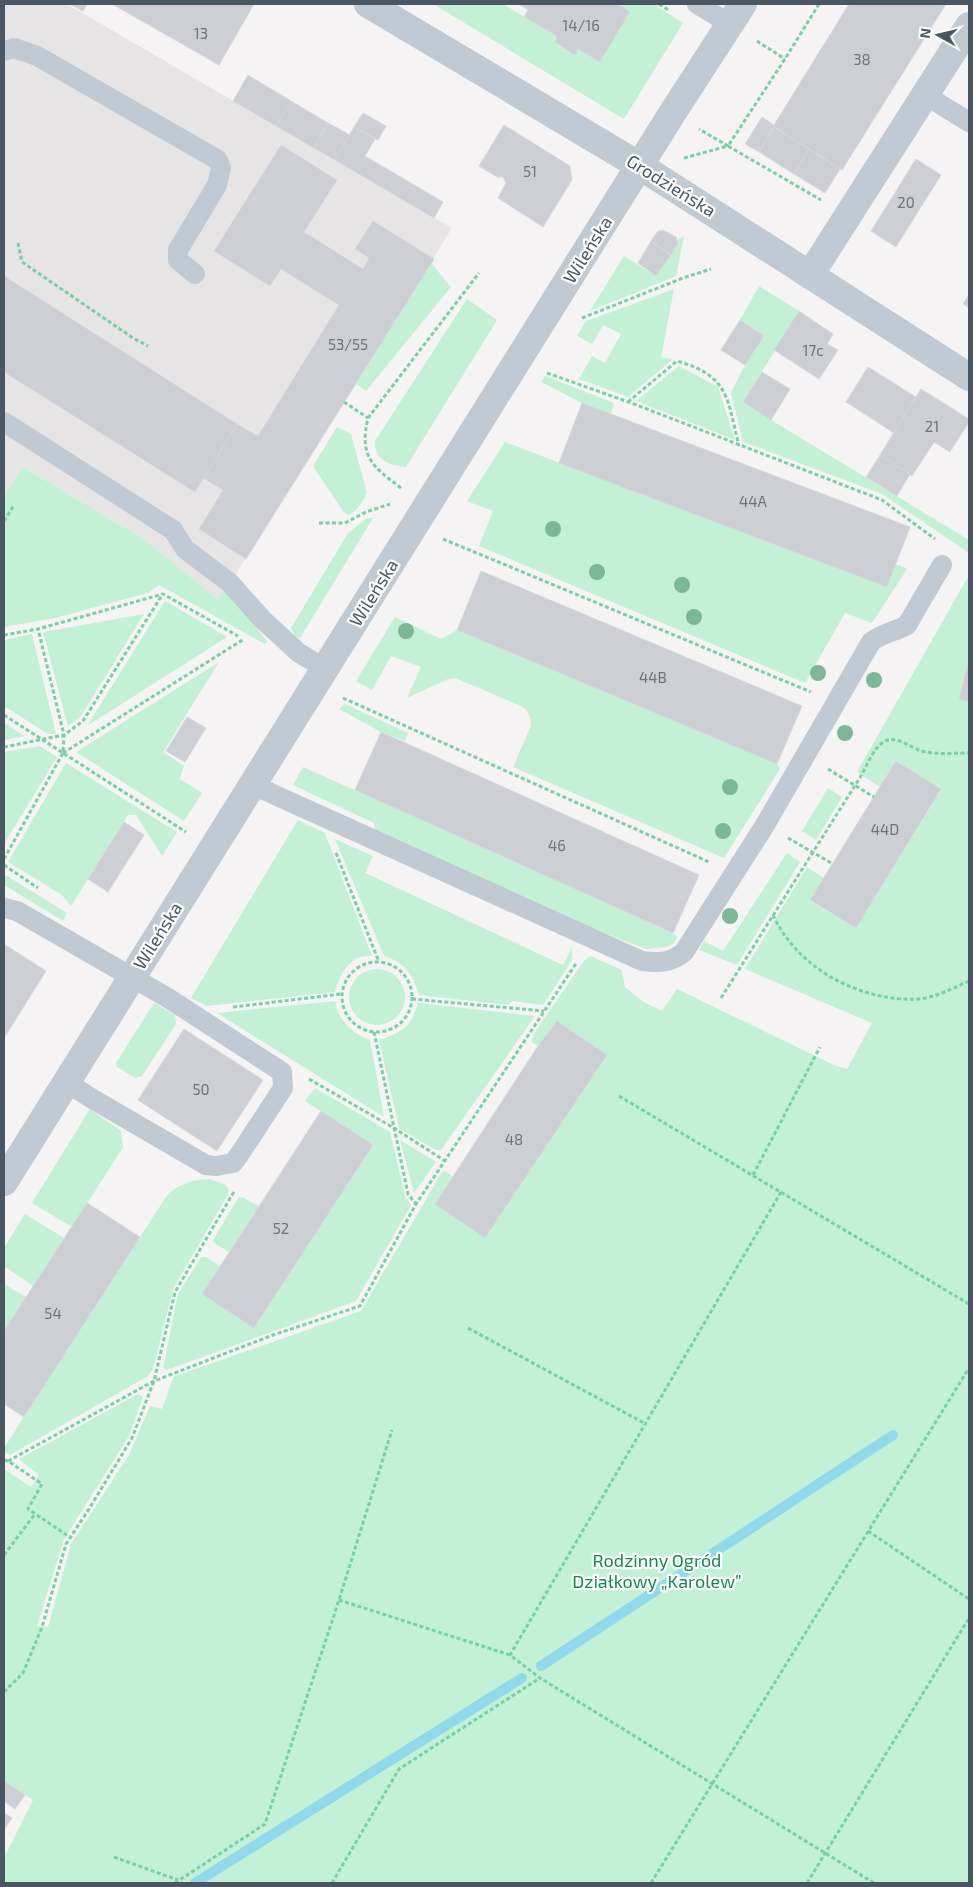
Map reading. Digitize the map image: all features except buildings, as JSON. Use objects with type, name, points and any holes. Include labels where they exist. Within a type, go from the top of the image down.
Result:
[{"type":"street","name":"Grodzieńska","points":[[368,4],[640,166],[969,377]]},
{"type":"street","name":"Wileńska","points":[[4,1182],[736,14]]},
{"type":"street","points":[[810,275],[969,26]]},
{"type":"lane","points":[[696,4],[736,14]]},
{"type":"lane","points":[[4,51],[14,48],[37,56],[218,160],[222,168],[217,185],[178,250],[178,260],[195,274]]},
{"type":"lane","points":[[925,95],[969,122]]},
{"type":"lane","points":[[4,422],[173,530],[185,549],[230,583],[263,620],[299,653],[326,670]]},
{"type":"lane","points":[[253,785],[642,961],[655,963],[676,959],[684,952],[735,874],[872,642],[879,636],[900,629],[907,624],[942,565]]},
{"type":"lane","points":[[4,908],[17,911],[192,1013],[282,1072],[284,1080],[283,1088],[233,1163],[206,1165],[66,1082]]},
{"type":"path","points":[[679,159],[728,146],[819,4]]},
{"type":"path","points":[[754,39],[785,59]]},
{"type":"path","points":[[699,129],[826,203]]},
{"type":"path","points":[[18,243],[22,262],[133,338],[148,346]]},
{"type":"path","points":[[574,322],[683,278],[711,269]]},
{"type":"path","points":[[402,488],[379,471],[370,461],[365,446],[365,430],[368,418],[479,273]]},
{"type":"path","points":[[521,356],[542,371],[628,402],[882,500],[936,539]]},
{"type":"path","points":[[628,402],[677,361],[689,364],[711,375],[725,392],[740,446]]},
{"type":"path","points":[[344,402],[368,418]]},
{"type":"path","points":[[319,523],[345,523],[366,512],[392,503]]},
{"type":"path","points":[[4,521],[14,505]]},
{"type":"path","points":[[437,537],[836,702]]},
{"type":"path","points":[[4,747],[64,735],[83,721],[163,594]]},
{"type":"path","points":[[4,635],[38,629],[163,594],[252,643]]},
{"type":"path","points":[[4,859],[63,753],[64,735],[38,629]]},
{"type":"path","points":[[63,753],[244,639]]},
{"type":"path","points":[[338,696],[735,874]]},
{"type":"path","points":[[4,715],[186,832]]},
{"type":"path","points":[[721,998],[878,747],[887,740],[896,740],[923,752],[940,754],[969,753]]},
{"type":"path","points":[[805,755],[874,797]]},
{"type":"path","points":[[326,818],[331,841],[379,962]]},
{"type":"path","points":[[765,825],[833,864]]},
{"type":"path","points":[[773,915],[779,928],[793,947],[816,968],[832,978],[853,987],[891,997],[919,999],[936,996],[969,981]]},
{"type":"path","points":[[8,1461],[154,1381],[273,1335],[360,1306],[416,1204],[593,939]]},
{"type":"path","points":[[368,962],[379,962],[390,964],[399,970],[406,978],[412,999],[404,1020],[395,1027],[385,1031],[374,1032],[363,1030],[354,1024],[342,1005],[341,994],[347,979],[358,967],[368,962]]},
{"type":"path","points":[[192,1013],[341,994]]},
{"type":"path","points":[[412,999],[545,1011]]},
{"type":"path","points":[[374,1032],[408,1194],[416,1204]]},
{"type":"path","points":[[753,1175],[820,1047]]},
{"type":"path","points":[[284,1080],[304,1076],[394,1128],[445,1161]]},
{"type":"path","points":[[619,1096],[969,1304]]},
{"type":"path","points":[[4,1692],[23,1673],[42,1627],[66,1544],[132,1438],[154,1381],[175,1292],[237,1187],[233,1163]]},
{"type":"path","points":[[510,1656],[644,1423],[781,1192]]},
{"type":"path","points":[[468,1328],[644,1423]]},
{"type":"path","points":[[651,1883],[969,1368]]},
{"type":"path","points":[[175,1883],[265,1824],[339,1600],[392,1430]]},
{"type":"path","points":[[4,1460],[42,1484],[28,1509],[71,1538]]},
{"type":"path","points":[[4,1555],[35,1514]]},
{"type":"path","points":[[868,1531],[969,1599]]},
{"type":"path","points":[[339,1600],[510,1656],[540,1678],[874,1883]]},
{"type":"path","points":[[807,1883],[969,1618]]},
{"type":"path","points":[[332,1883],[399,1769],[540,1678]]},
{"type":"path","points":[[114,1856],[179,1880]]},
{"type":"shaded area","points":[[4,4],[67,4],[452,228],[219,601],[145,540],[23,467],[4,497]]},
{"type":"green space","points":[[433,4],[503,4],[557,36],[555,42],[574,54],[578,49],[600,62],[630,12],[617,4],[653,4],[683,23],[624,119]]},
{"type":"green space","points":[[684,236],[676,276],[590,311],[624,256],[656,276],[671,255],[677,240]]},
{"type":"green space","points":[[431,263],[451,287],[366,391],[356,384]]},
{"type":"green space","points":[[759,286],[799,311],[743,403],[969,540],[969,553],[882,494],[743,442],[731,393],[763,336],[740,320]]},
{"type":"green space","points":[[674,289],[661,357],[673,359],[628,397],[579,379],[592,356],[605,363],[621,334],[603,325],[592,344],[577,336],[586,321]]},
{"type":"green space","points":[[467,299],[497,320],[406,467],[384,461],[377,453],[375,441]]},
{"type":"green space","points":[[679,366],[718,387],[735,440],[636,401]]},
{"type":"green space","points":[[545,376],[614,403],[611,414],[582,403],[541,382]]},
{"type":"green space","points":[[337,427],[351,434],[367,493],[358,508],[348,515],[343,511],[313,466]]},
{"type":"green space","points":[[505,442],[887,587],[896,564],[907,569],[872,623],[845,613],[805,683],[479,546],[493,511],[467,501]]},
{"type":"green space","points":[[23,467],[145,540],[218,600],[226,589],[267,641],[265,644],[159,585],[148,593],[55,618],[4,627],[4,497]]},
{"type":"green space","points":[[367,518],[373,518],[300,638],[295,636],[291,628],[348,533]]},
{"type":"green space","name":"Rodzinny Ogród Działkowy „Karolew”","points":[[969,575],[969,659],[959,699],[969,702],[969,1883],[4,1883],[4,1858],[33,1800],[4,1782],[4,1469],[31,1487],[39,1475],[19,1459],[138,1394],[143,1397],[129,1436],[64,1539],[37,1626],[48,1627],[71,1544],[129,1455],[150,1406],[162,1409],[175,1376],[361,1311],[442,1172],[445,1171],[453,1177],[435,1204],[485,1237],[607,1055],[557,1021],[538,1046],[532,1042],[533,1035],[583,962],[590,956],[622,970],[625,987],[642,1001],[662,1011],[677,989],[834,1065],[847,1069],[872,1023],[745,969],[807,867],[824,878],[810,901],[856,928],[941,790],[897,761],[880,787],[857,772]]},
{"type":"green space","points":[[165,601],[227,637],[87,726]]},
{"type":"green space","points":[[144,614],[81,716],[68,726],[43,632]]},
{"type":"green space","points":[[395,617],[441,639],[457,630],[777,764],[780,769],[724,858],[513,767],[531,726],[529,714],[521,706],[455,678],[448,679],[407,698],[421,667],[391,656],[372,690],[356,681]]},
{"type":"green space","points":[[32,634],[56,734],[48,734],[4,706],[4,640]]},
{"type":"green space","points":[[219,662],[163,752],[184,766],[180,779],[202,793],[184,821],[76,752]]},
{"type":"green space","points":[[345,704],[408,733],[405,741],[381,732],[339,709]]},
{"type":"green space","points":[[4,723],[25,736],[4,740]]},
{"type":"green space","points":[[40,746],[57,757],[4,844],[4,752]]},
{"type":"green space","points":[[66,763],[177,832],[162,856],[136,815],[128,815],[71,906],[62,895],[8,862]]},
{"type":"green space","points":[[303,767],[673,933],[677,937],[673,944],[667,947],[646,949],[584,925],[376,834],[374,823],[293,785]]},
{"type":"green space","points":[[828,788],[842,797],[816,840],[802,831]]},
{"type":"green space","points":[[298,820],[325,833],[372,956],[355,959],[347,967],[338,982],[335,992],[207,1006],[191,998]]},
{"type":"green space","points":[[335,839],[373,856],[365,873],[563,965],[572,947],[572,960],[543,1005],[513,1001],[507,1005],[419,995],[414,981],[407,970],[402,965],[384,956]]},
{"type":"green space","points":[[787,853],[800,862],[737,965],[699,950],[704,941],[723,951]]},
{"type":"green space","points":[[4,874],[67,913],[63,921],[4,885]]},
{"type":"green space","points":[[377,969],[388,971],[397,977],[403,986],[405,997],[403,1008],[397,1017],[388,1023],[377,1025],[366,1023],[357,1017],[351,1008],[349,997],[351,986],[357,977],[366,971]]},
{"type":"green space","points":[[335,1001],[339,1015],[347,1025],[357,1034],[370,1040],[384,1117],[217,1013]]},
{"type":"green space","points":[[154,1003],[175,1015],[176,1024],[142,1076],[135,1078],[117,1067],[116,1063]]},
{"type":"green space","points":[[418,1003],[535,1016],[441,1150],[436,1150],[399,1128],[379,1040],[400,1031],[409,1024]]},
{"type":"green space","points":[[315,1088],[390,1132],[405,1196],[411,1205],[356,1301],[167,1370],[163,1368],[178,1294],[201,1257],[206,1257],[220,1266],[202,1294],[255,1327],[373,1145],[305,1101]]},
{"type":"green space","points":[[90,1109],[121,1131],[123,1147],[72,1227],[32,1203]]},
{"type":"green space","points":[[400,1140],[436,1162],[414,1193]]},
{"type":"green space","points":[[210,1179],[226,1185],[229,1190],[173,1289],[153,1369],[148,1376],[10,1455],[4,1452],[4,1448],[166,1197],[176,1188],[186,1183]]},
{"type":"green space","points":[[242,1197],[259,1206],[229,1252],[214,1243],[213,1240],[238,1198]]},
{"type":"green space","points":[[25,1214],[64,1238],[33,1286],[4,1266],[4,1248]]},
{"type":"green space","points":[[4,1284],[26,1297],[4,1331]]},
{"type":"waterway","points":[[541,1666],[893,1435]]},
{"type":"waterway","points":[[195,1883],[522,1678]]}]
